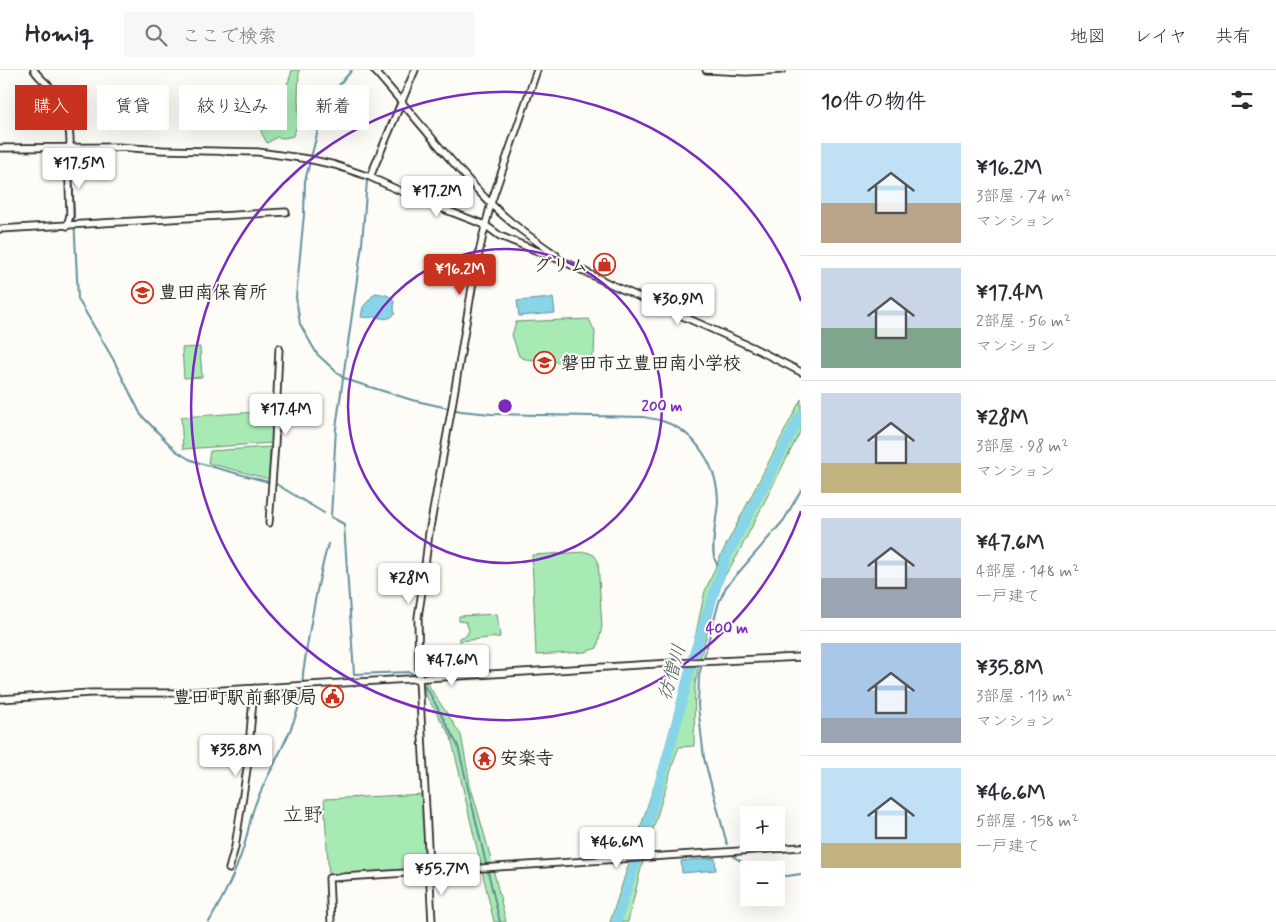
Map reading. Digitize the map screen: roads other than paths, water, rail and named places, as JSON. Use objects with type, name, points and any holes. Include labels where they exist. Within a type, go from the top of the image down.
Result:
[{"type":"street","points":[[34,70],[54,91],[63,106],[66,118],[71,147],[68,154],[70,215],[67,226]]},
{"type":"street","points":[[374,70],[457,167],[491,203],[529,237],[565,262]]},
{"type":"street","points":[[370,177],[415,70]]},
{"type":"street","points":[[432,922],[431,871],[419,679],[418,618],[429,533],[474,276],[485,225],[537,70]]},
{"type":"street","points":[[706,70],[746,72],[782,70]]},
{"type":"street","points":[[0,148],[71,147],[259,152],[335,165],[370,177],[420,200],[485,225],[500,236],[565,262],[752,347],[801,372]]},
{"type":"street","points":[[0,229],[286,212]]},
{"type":"street","points":[[269,523],[279,348]]},
{"type":"street","points":[[0,700],[90,693],[150,694],[801,657]]},
{"type":"street","points":[[229,869],[235,847],[247,769],[254,688]]},
{"type":"street","points":[[332,922],[329,878],[801,847]]},
{"type":"water","points":[[375,293],[386,295],[393,299],[395,314],[390,318],[361,317],[363,307]]},
{"type":"water","points":[[553,298],[555,313],[519,316],[517,301]]},
{"type":"water","points":[[715,858],[716,870],[682,873],[681,861]]},
{"type":"waterway","points":[[352,70],[331,95],[324,107],[305,181],[304,214],[296,297],[300,324],[317,354],[342,377],[354,382],[412,400],[461,411],[491,414],[643,417],[660,420],[674,426],[695,442],[703,452],[714,476],[718,502],[713,541],[714,555],[716,563],[722,569]]},
{"type":"waterway","points":[[405,98],[418,70]]},
{"type":"waterway","points":[[400,102],[397,103],[367,180],[362,244],[336,428],[331,517],[344,524],[354,674],[410,672],[415,677]]},
{"type":"waterway","points":[[71,152],[78,299],[113,359],[141,415],[176,451],[189,459],[276,484],[324,513]]},
{"type":"waterway","name":"彷僧川","points":[[616,922],[643,840],[671,744],[694,654],[726,557],[801,415]]},
{"type":"waterway","points":[[727,844],[704,758],[698,706],[699,675],[719,602],[726,587],[784,520],[801,490]]},
{"type":"waterway","points":[[209,922],[241,856],[255,805],[287,737],[298,708],[302,693],[303,670],[314,605],[328,544]]},
{"type":"waterway","points":[[422,684],[429,692],[458,746],[500,922]]},
{"type":"waterway","points":[[734,857],[740,861]]},
{"type":"waterway","points":[[785,876],[801,874]]},
{"type":"place","name":"グリム","points":[[604,265]]},
{"type":"place","name":"豊田南保育所","points":[[143,292]]},
{"type":"place","name":"磐田市立豊田南小学校","points":[[545,363]]},
{"type":"place","name":"豊田町駅前郵便局","points":[[333,697]]},
{"type":"place","name":"安楽寺","points":[[484,758]]},
{"type":"district","name":"立野","points":[[303,814]]}]
